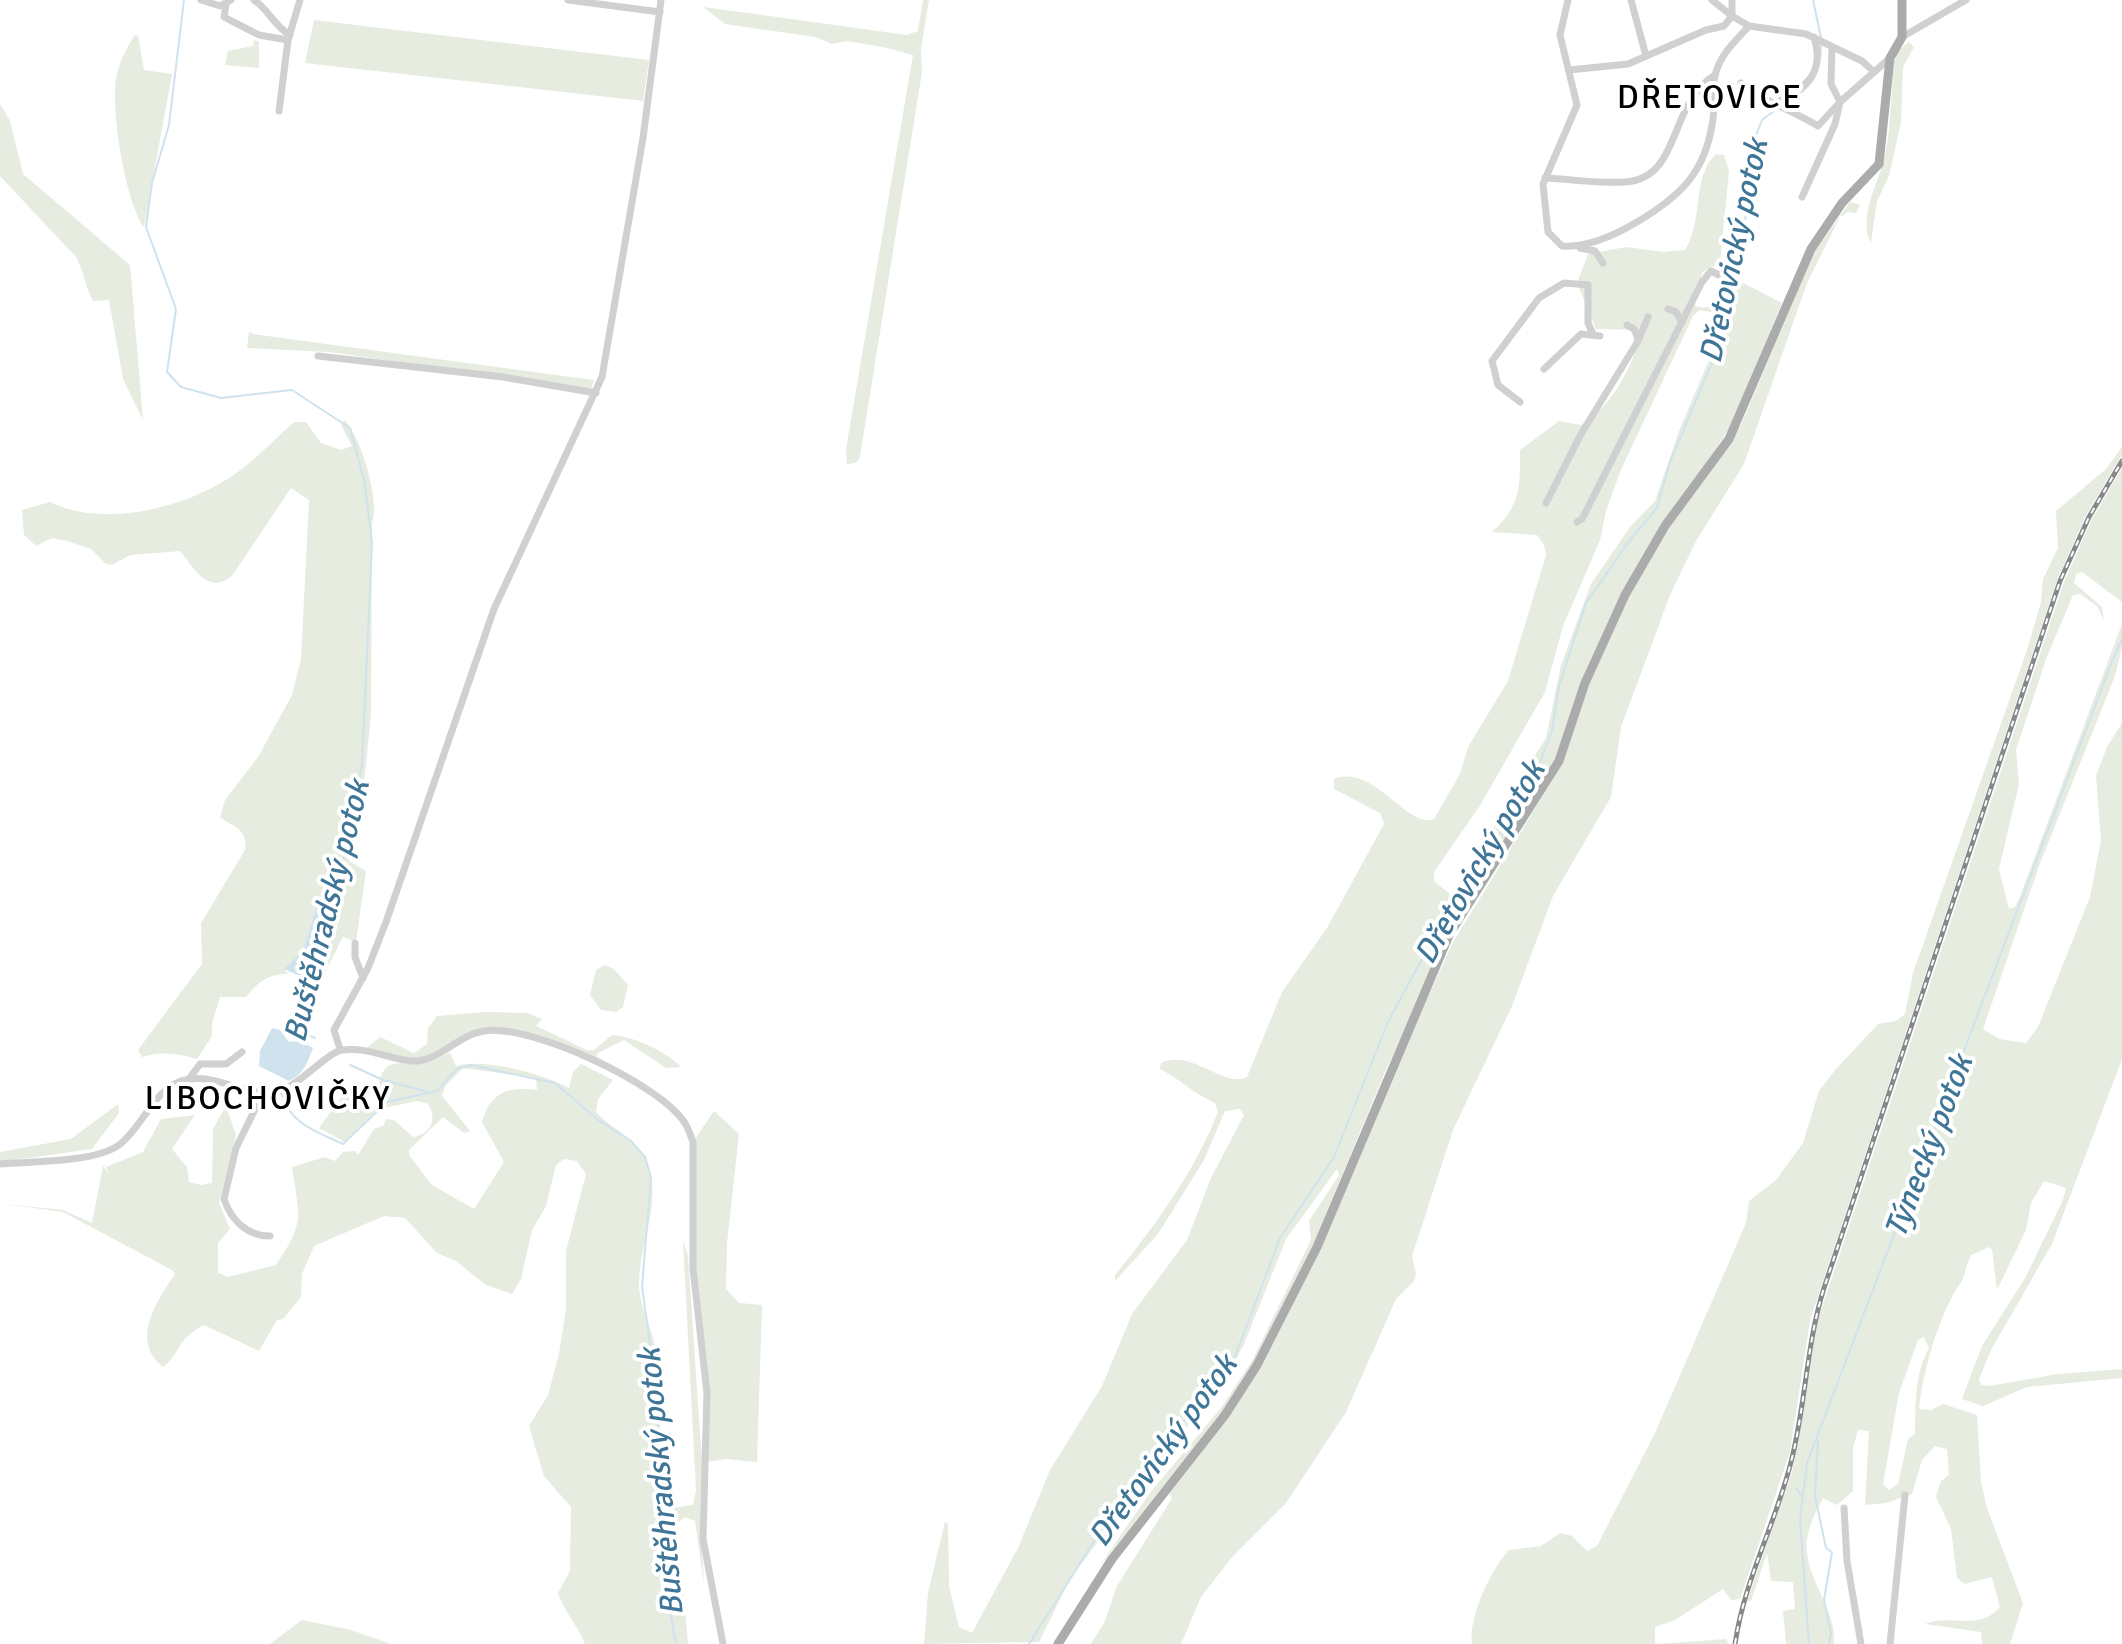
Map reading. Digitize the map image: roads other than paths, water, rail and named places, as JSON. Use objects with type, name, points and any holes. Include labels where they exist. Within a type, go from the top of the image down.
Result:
[{"type":"main road","points":[[1058,1644],[1112,1559],[1225,1415],[1263,1353],[1317,1247],[1450,933],[1559,761],[1585,683],[1625,595],[1665,526],[1729,439],[1811,249],[1842,203],[1879,164],[1890,58],[1902,37],[1902,0]]},
{"type":"street","points":[[201,0],[228,2],[223,16],[259,35],[289,37]]},
{"type":"street","points":[[254,0],[265,7],[289,37]]},
{"type":"street","points":[[279,111],[289,37],[300,0]]},
{"type":"street","points":[[568,0],[660,12]]},
{"type":"street","points":[[340,1049],[334,1030],[363,978],[386,922],[494,609],[596,393],[608,352],[661,0]]},
{"type":"street","points":[[1568,0],[1560,35],[1577,105],[1545,178],[1548,232],[1556,244],[1595,251],[1603,263]]},
{"type":"street","points":[[1631,0],[1646,56]]},
{"type":"street","points":[[1712,0],[1749,26],[1819,40],[1862,61],[1873,71]]},
{"type":"street","points":[[1569,70],[1628,64],[1706,30],[1724,26],[1732,16],[1732,0]]},
{"type":"street","points":[[1902,37],[1966,0]]},
{"type":"street","points":[[1567,246],[1593,243],[1630,226],[1670,203],[1690,181],[1707,151],[1715,75],[1725,53],[1749,26]]},
{"type":"street","points":[[1776,103],[1810,83],[1818,66],[1819,40]]},
{"type":"street","points":[[1802,197],[1831,133],[1840,102],[1831,84],[1832,48]]},
{"type":"street","points":[[1818,126],[1890,58]]},
{"type":"street","points":[[1545,178],[1626,182],[1652,174],[1666,159],[1673,132],[1691,95],[1715,75]]},
{"type":"street","points":[[1741,83],[1765,102],[1776,103],[1831,133]]},
{"type":"street","points":[[1577,522],[1582,519],[1707,274],[1720,273],[1725,285]]},
{"type":"street","points":[[1520,402],[1498,385],[1492,361],[1539,298],[1564,283],[1588,285],[1588,323],[1597,335],[1581,334],[1569,342],[1544,369]]},
{"type":"street","points":[[1668,309],[1676,312],[1682,322]]},
{"type":"street","points":[[1546,503],[1581,434],[1638,341],[1648,317]]},
{"type":"street","points":[[1627,325],[1636,333],[1638,341]]},
{"type":"street","points":[[318,356],[503,377],[596,393]]},
{"type":"street","points":[[355,943],[355,957],[363,978]]},
{"type":"street","points":[[189,1079],[263,1093],[296,1084],[340,1049],[381,1051],[417,1061],[432,1056],[463,1036],[484,1030],[529,1033],[595,1060],[634,1082],[686,1124],[695,1164],[693,1268],[707,1393],[703,1539],[723,1644]]},
{"type":"street","points":[[0,1164],[111,1150],[128,1137],[169,1089],[189,1079],[200,1064],[226,1064],[242,1052]]},
{"type":"street","points":[[263,1093],[237,1145],[224,1199],[236,1222],[250,1232],[270,1236]]},
{"type":"street","points":[[1890,1644],[1905,1495]]},
{"type":"street","points":[[1844,1508],[1847,1561],[1861,1644]]},
{"type":"water","points":[[320,907],[324,918],[310,981],[284,969],[303,951],[316,908]]},
{"type":"water","points":[[272,1028],[280,1030],[289,1042],[300,1041],[313,1048],[301,1072],[289,1081],[259,1066],[260,1051]]},
{"type":"waterway","name":"Buštěhradský potok","points":[[184,0],[169,125],[152,183],[146,227],[176,309],[167,372],[181,387],[221,398],[292,390],[350,428],[364,480],[372,542],[362,765],[343,863],[299,1043]]},
{"type":"waterway","name":"Dřetovický potok","points":[[1813,0],[1821,38]]},
{"type":"waterway","name":"Dřetovický potok","points":[[1783,105],[1801,93],[1812,80],[1819,65],[1821,44]]},
{"type":"waterway","name":"Dřetovický potok","points":[[1029,1644],[1098,1535],[1188,1416],[1208,1399],[1234,1359],[1280,1238],[1334,1157],[1388,1022],[1423,957],[1430,935],[1500,834],[1541,760],[1552,731],[1559,686],[1586,603],[1630,540],[1657,508],[1670,462],[1714,358],[1730,303],[1745,223],[1749,153],[1762,120],[1778,108]]},
{"type":"waterway","name":"Týnecký potok","points":[[2114,657],[2122,639]]},
{"type":"waterway","name":"Týnecký potok","points":[[1809,1644],[1800,1520],[1807,1463],[2113,659]]},
{"type":"waterway","points":[[303,1033],[315,1038]]},
{"type":"waterway","points":[[350,1065],[383,1080],[428,1092]]},
{"type":"waterway","name":"Buštěhradský potok","points":[[281,1092],[290,1112],[297,1119],[343,1144],[387,1102],[437,1091],[457,1069],[471,1065],[555,1083],[598,1120],[630,1140],[645,1157],[651,1177],[642,1287],[651,1350],[668,1540],[668,1600],[676,1644]]},
{"type":"waterway","points":[[1818,1440],[1815,1496],[1826,1548],[1832,1552],[1824,1600],[1831,1633],[1829,1644]]},
{"type":"waterway","points":[[1796,1488],[1802,1496]]},
{"type":"railway","points":[[1735,1644],[1746,1596],[1791,1462],[1813,1331],[1824,1288],[2060,581],[2089,517],[2122,461]]},
{"type":"district","name":"DŘETOVICE","points":[[1710,96]]},
{"type":"district","name":"LIBOCHOVIČKY","points":[[268,1097]]}]
